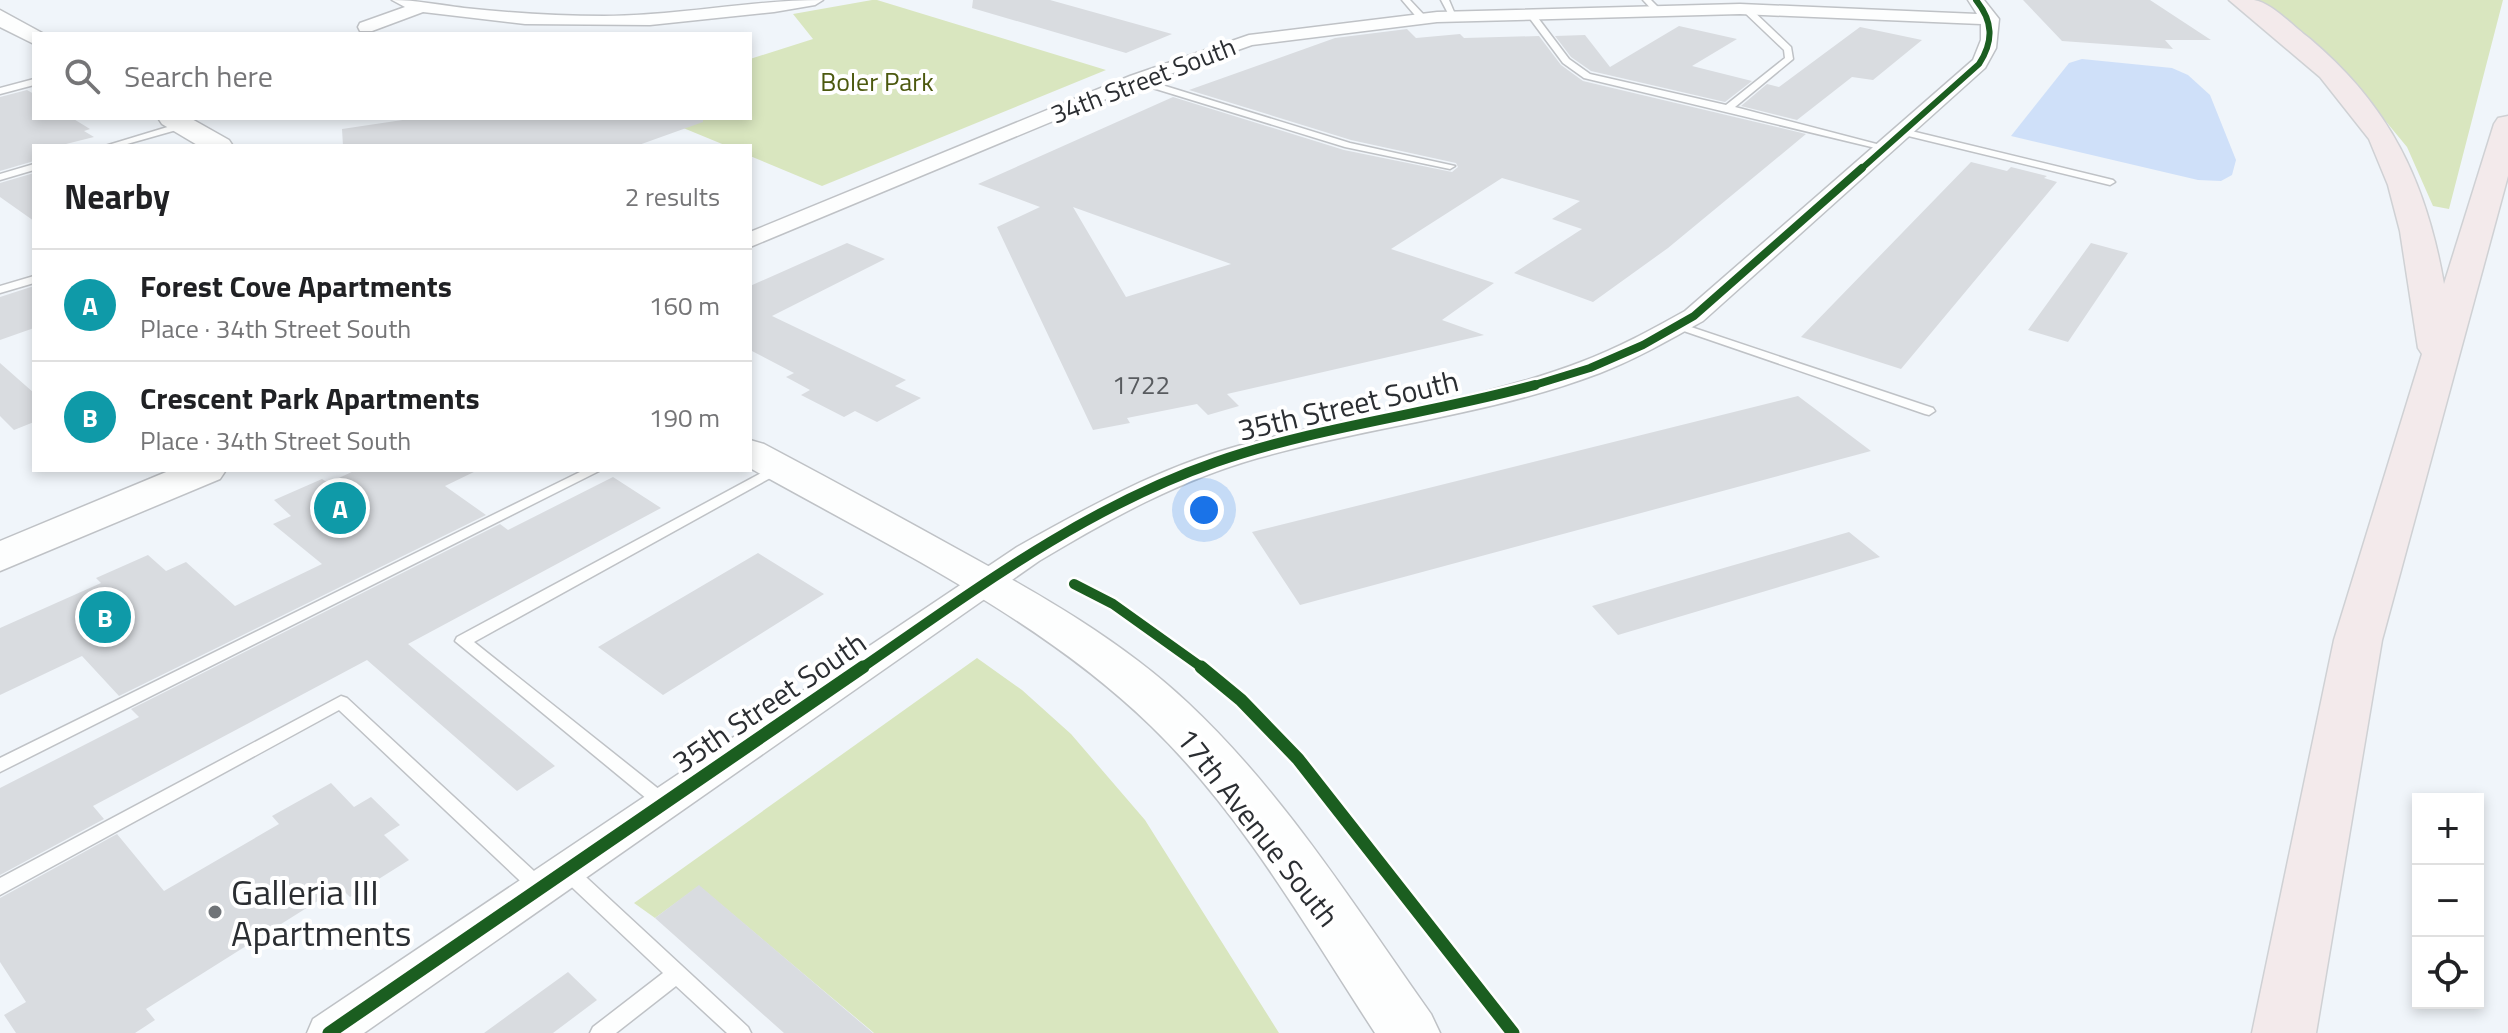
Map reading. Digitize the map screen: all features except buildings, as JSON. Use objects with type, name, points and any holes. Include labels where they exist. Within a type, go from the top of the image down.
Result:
[{"type":"highway","points":[[2241,0],[2270,18],[2358,99],[2395,161],[2421,241],[2439,362]]},
{"type":"highway","points":[[2284,1033],[2358,640],[2508,124]]},
{"type":"street","points":[[400,0],[525,20],[605,22],[704,15],[815,0]]},
{"type":"street","points":[[366,27],[423,6]]},
{"type":"street","name":"34th Street South","points":[[752,239],[1136,80],[1235,43],[1287,33],[1422,18],[1532,16],[1653,6],[1984,10]]},
{"type":"street","name":"35th Street South","points":[[329,1033],[1028,554],[1119,502],[1196,469],[1247,452],[1508,392],[1592,369],[1656,341],[1679,326],[1979,64],[1990,44],[1984,10]]},
{"type":"street","points":[[2,19],[32,36]]},
{"type":"street","points":[[177,122],[216,144]]},
{"type":"street","name":"17th Avenue South","points":[[764,460],[1063,629],[1127,676],[1172,717],[1270,832],[1409,1033]]},
{"type":"street","points":[[0,557],[201,472]]},
{"type":"lane","points":[[1406,0],[1422,18]]},
{"type":"lane","points":[[1445,0],[1454,17]]},
{"type":"lane","points":[[1728,108],[1789,59],[1788,49],[1746,9]]},
{"type":"lane","points":[[1532,16],[1566,61],[1587,76],[1728,108],[2110,182]]},
{"type":"lane","points":[[1136,80],[1348,145],[1450,166]]},
{"type":"lane","points":[[0,91],[32,83]]},
{"type":"lane","points":[[116,144],[177,122]]},
{"type":"lane","points":[[0,177],[32,168]]},
{"type":"lane","points":[[0,290],[32,280]]},
{"type":"lane","points":[[1679,326],[1929,411]]},
{"type":"lane","points":[[0,766],[590,472]]},
{"type":"lane","points":[[664,803],[463,641],[744,472]]},
{"type":"lane","points":[[0,887],[341,702],[541,888]]},
{"type":"lane","points":[[567,871],[741,1033]]},
{"type":"lane","points":[[600,1033],[677,974]]},
{"type":"green space","name":"Boler Park","points":[[877,0],[1106,70],[822,186],[752,157],[752,144],[722,144],[664,120],[752,120],[752,58],[813,39],[793,14]]},
{"type":"green space","points":[[2254,0],[2503,0],[2449,209],[2433,206],[2407,147],[2336,61]]},
{"type":"green space","points":[[977,658],[1022,690],[1071,734],[1145,820],[1279,1033],[874,1033],[699,886],[655,918],[634,903]]},
{"type":"water","points":[[2082,59],[2172,68],[2188,75],[2210,95],[2236,160],[2232,175],[2221,181],[2198,180],[2011,136],[2069,63]]},
{"type":"cycle path","points":[[329,1033],[1028,554],[1108,509],[1190,471],[1248,452],[1477,400],[1590,368],[1643,345],[1694,316],[1979,64],[1988,48],[1990,32],[1986,15],[1976,0]]},
{"type":"cycle path","points":[[1074,584],[1113,604],[1175,646],[1241,700],[1298,759],[1513,1033]]},
{"type":"place","name":"Forest Cove Apartments","points":[[340,508]]},
{"type":"place","name":"Crescent Park Apartments","points":[[105,617]]},
{"type":"place","name":"Galleria III Apartments","points":[[215,912]]}]
